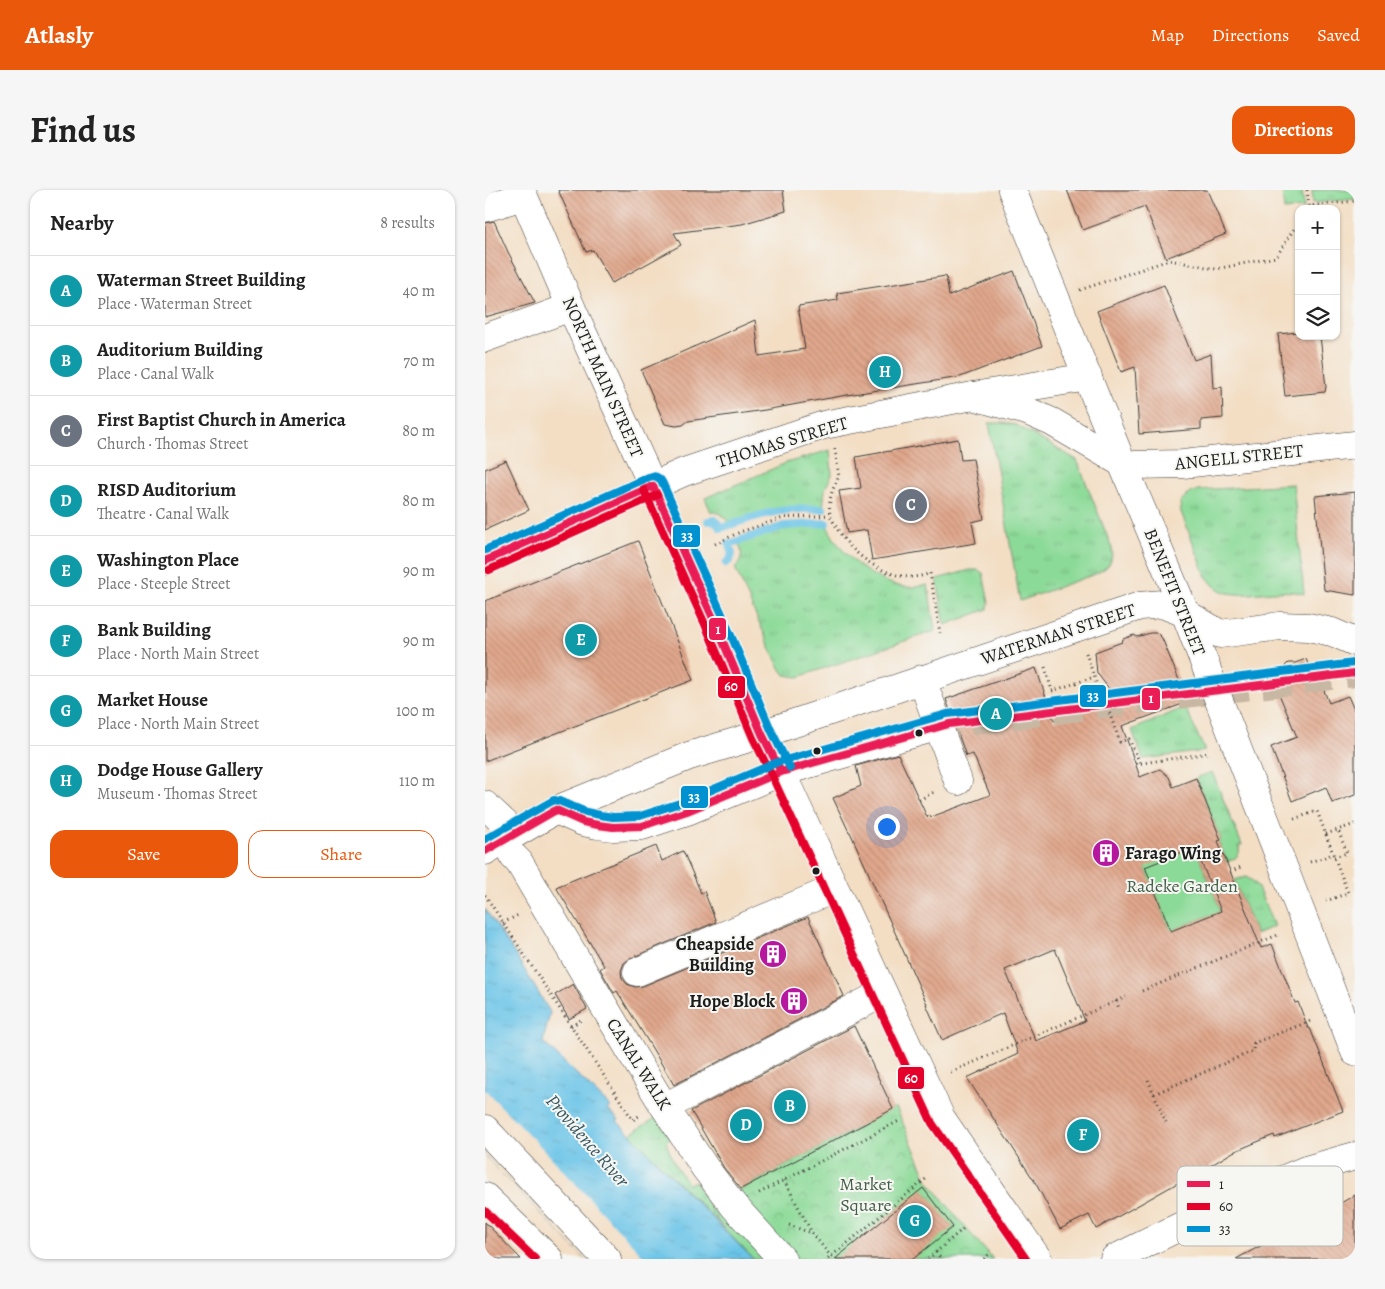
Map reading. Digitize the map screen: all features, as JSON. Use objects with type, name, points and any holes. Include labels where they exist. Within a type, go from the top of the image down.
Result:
[{"type":"main road","name":"BENEFIT STREET","points":[[1012,190],[1122,463],[1185,613],[1355,1052]]},
{"type":"main road","points":[[485,208],[522,193]]},
{"type":"main road","name":"NORTH MAIN STREET","points":[[522,193],[571,307],[713,618],[762,734],[941,1118],[1037,1259]]},
{"type":"main road","points":[[485,338],[571,307]]},
{"type":"main road","name":"THOMAS STREET","points":[[485,560],[684,472],[824,426],[973,396],[1088,377]]},
{"type":"main road","name":"THOMAS STREET","points":[[973,396],[1027,411],[1052,422],[1122,463]]},
{"type":"main road","name":"ANGELL STREET","points":[[1122,463],[1136,465],[1183,464],[1355,445]]},
{"type":"main road","name":"WATERMAN STREET","points":[[485,851],[515,845],[556,810],[689,756],[762,734],[1140,606],[1163,604],[1185,613],[1220,634],[1280,626],[1308,627],[1332,632],[1355,642]]},
{"type":"main road","points":[[922,680],[958,780]]},
{"type":"main road","points":[[556,810],[583,822],[598,825],[613,827],[642,826],[781,772],[929,729]]},
{"type":"main road","name":"CANAL WALK","points":[[485,805],[515,845],[519,862],[665,1107],[705,1168],[734,1206],[782,1259]]},
{"type":"main road","points":[[637,972],[834,889]]},
{"type":"main road","points":[[665,1107],[883,993]]},
{"type":"main road","points":[[485,1129],[607,1259]]},
{"type":"main road","points":[[1320,1166],[1355,1156]]},
{"type":"main road","points":[[485,1197],[549,1259]]},
{"type":"main road","points":[[1114,1259],[1177,1228]]},
{"type":"path","points":[[1307,190],[1309,206],[1355,201]]},
{"type":"path","points":[[1056,298],[1169,260],[1216,269],[1276,257],[1294,229]]},
{"type":"path","points":[[834,445],[839,477],[833,486],[830,515],[842,537],[860,555],[885,571],[900,576],[921,577],[930,574],[940,632]]},
{"type":"path","points":[[715,544],[740,532],[783,518],[830,515]]},
{"type":"path","points":[[1084,646],[1102,700],[1106,704],[1120,742],[1129,738],[1138,764],[1211,753]]},
{"type":"path","points":[[1042,659],[1052,691],[1094,677]]},
{"type":"path","points":[[1296,818],[1317,810],[1348,893],[1325,901]]},
{"type":"path","points":[[1326,834],[1355,824]]},
{"type":"path","points":[[1311,862],[1347,853],[1338,830]]},
{"type":"path","points":[[1230,872],[1241,867]]},
{"type":"path","points":[[485,896],[633,1120]]},
{"type":"path","points":[[1142,991],[1281,934]]},
{"type":"path","points":[[951,1072],[1126,997]]},
{"type":"path","points":[[1116,1001],[1119,1008]]},
{"type":"path","points":[[1155,1094],[1253,1051],[1254,1044],[1314,1020]]},
{"type":"path","points":[[1148,1080],[1166,1122]]},
{"type":"path","points":[[734,1206],[901,1120]]},
{"type":"path","points":[[785,1180],[812,1233],[831,1258],[927,1178]]},
{"type":"path","points":[[928,1259],[965,1227]]},
{"type":"path","points":[[936,1252],[941,1259]]},
{"type":"path","points":[[984,1259],[989,1254]]},
{"type":"green space","points":[[1282,190],[1302,190],[1304,205],[1295,205],[1295,209],[1284,210]]},
{"type":"green space","points":[[1312,190],[1355,190],[1355,199],[1313,203]]},
{"type":"green space","points":[[989,423],[1016,425],[1077,460],[1112,548],[1111,558],[1107,567],[1095,574],[1020,601]]},
{"type":"green space","points":[[830,450],[832,475],[825,489],[823,509],[775,512],[729,525],[722,515],[711,512],[705,498],[786,463]]},
{"type":"green space","points":[[1293,484],[1304,594],[1283,592],[1238,594],[1218,589],[1206,576],[1181,512],[1180,502],[1187,495],[1198,490]]},
{"type":"green space","points":[[803,523],[826,523],[831,534],[848,555],[880,579],[905,587],[928,585],[935,631],[798,677],[785,675],[778,665],[735,568],[740,561],[741,555],[738,541],[784,526]]},
{"type":"green space","points":[[970,570],[978,570],[983,573],[989,602],[988,609],[945,625],[937,579]]},
{"type":"green space","points":[[1185,707],[1205,751],[1143,759],[1132,730]]},
{"type":"green space","points":[[1212,772],[1242,845],[1239,846],[1237,857],[1227,862],[1218,841],[1221,840],[1196,778]]},
{"type":"green space","name":"Radeke Garden","points":[[1195,847],[1221,911],[1171,931],[1141,858],[1162,860]]},
{"type":"green space","points":[[1246,877],[1254,882],[1258,888],[1274,926],[1256,934],[1234,880]]},
{"type":"green space","name":"Market Square","points":[[896,1107],[928,1181],[993,1259],[753,1259],[719,1223],[710,1208],[738,1191]]},
{"type":"green space","points":[[657,1117],[670,1138],[666,1141],[672,1159],[689,1184],[695,1181],[719,1223],[630,1134]]},
{"type":"water","name":"Providence River","points":[[485,909],[550,1012],[543,1042],[611,1107],[608,1110],[619,1120],[617,1121],[753,1259],[585,1259],[485,1156]]},
{"type":"pier","points":[[485,1090],[646,1259],[585,1259],[485,1156]]},
{"type":"building","points":[[558,190],[783,190],[786,211],[742,224],[674,233],[681,245],[612,283],[593,250],[586,252]]},
{"type":"building","points":[[1067,190],[1207,190],[1226,234],[1166,258],[1145,207],[1083,230]]},
{"type":"building","points":[[494,221],[535,303],[485,317],[485,223]]},
{"type":"building","points":[[1014,271],[1042,346],[960,377],[688,421],[683,425],[676,426],[665,424],[641,370],[755,320],[759,356],[805,349],[798,306],[838,300],[837,293],[946,276],[949,296]]},
{"type":"building","points":[[1164,285],[1194,360],[1211,354],[1213,388],[1222,387],[1223,418],[1201,420],[1201,429],[1139,434],[1135,367],[1121,372],[1097,311]]},
{"type":"building","points":[[1295,332],[1295,340],[1320,340],[1325,392],[1285,396],[1278,334]]},
{"type":"building","points":[[958,439],[961,460],[973,459],[984,519],[972,522],[976,543],[872,560],[867,530],[847,533],[839,491],[861,488],[856,457]]},
{"type":"building","points":[[506,460],[529,510],[485,530],[485,469]]},
{"type":"building","points":[[1355,492],[1355,595],[1324,590],[1315,496]]},
{"type":"building","points":[[638,541],[693,680],[485,761],[485,601]]},
{"type":"building","points":[[1157,633],[1162,638],[1188,702],[1122,726],[1140,777],[1160,769],[1169,777],[1173,787],[1196,778],[1221,840],[1218,841],[1261,948],[1272,944],[1295,1003],[1298,1002],[1308,1028],[1310,1028],[1343,1111],[1275,1138],[1274,1135],[1233,1152],[1210,1166],[1177,1166],[1177,1183],[1096,1229],[1089,1215],[1060,1229],[1035,1182],[967,1078],[1018,1054],[1003,1013],[942,1040],[850,832],[833,798],[861,786],[856,766],[898,754],[927,817],[990,795],[973,754],[966,756],[946,699],[1036,668],[1054,721],[1116,698],[1097,673],[1095,652],[1122,642],[1123,639],[1134,635],[1137,637]],"holes":[[[1195,847],[1221,911],[1171,931],[1145,867]],[[1055,949],[1085,1021],[1036,1041],[1005,970]]]},
{"type":"building","points":[[1306,659],[1314,679],[1319,678],[1329,703],[1348,696],[1355,712],[1355,795],[1332,803],[1326,787],[1292,801],[1271,747],[1297,737],[1272,673],[1282,669],[1288,663],[1295,663]]},
{"type":"building","points":[[656,846],[662,861],[683,851],[701,893],[704,891],[716,922],[631,958],[624,963],[621,971],[622,978],[627,984],[635,987],[643,986],[808,917],[844,996],[674,1085],[617,991],[614,993],[600,969],[604,966],[556,887]]},
{"type":"building","points":[[573,984],[587,1009],[569,1019],[555,995]]},
{"type":"building","points":[[854,1026],[893,1109],[741,1189],[724,1168],[691,1111]]},
{"type":"building","points":[[923,1188],[953,1227],[913,1259],[835,1259]]},
{"type":"building","points":[[1355,1195],[1355,1259],[1236,1259],[1260,1246],[1343,1246],[1343,1202]]},
{"type":"building","points":[[485,1222],[521,1259],[485,1259]]},
{"type":"waterway","points":[[708,521],[715,520],[721,528],[771,513],[795,509],[823,509]]},
{"type":"waterway","points":[[726,563],[730,560],[732,554],[729,544],[784,526],[826,523]]},
{"type":"tunnel","points":[[929,729],[968,721],[1355,673]]},
{"type":"transit line","name":"33","points":[[485,550],[649,477],[658,478],[662,482],[722,614],[771,730],[790,768]]},
{"type":"transit line","name":"1","points":[[653,486],[713,618],[762,734],[781,772]]},
{"type":"transit line","name":"1","points":[[485,561],[653,486]]},
{"type":"transit line","name":"60","points":[[644,490],[704,622],[753,738],[932,1123],[1026,1259]]},
{"type":"transit line","name":"60","points":[[489,570],[657,495]]},
{"type":"transit line","name":"33","points":[[485,839],[554,800],[600,815],[613,817],[640,816],[683,802],[778,762],[947,714],[1354,663]]},
{"type":"transit line","name":"1","points":[[556,810],[583,822],[598,825],[613,827],[642,826],[687,811],[781,772],[949,724],[1355,673]]},
{"type":"transit line","name":"1","points":[[485,851],[556,810]]},
{"type":"transit line","name":"60","points":[[485,1211],[535,1259]]},
{"type":"place","name":"Dodge House Gallery","points":[[885,372]]},
{"type":"place","name":"First Baptist Church in America","points":[[911,505]]},
{"type":"place","name":"Washington Place","points":[[581,640]]},
{"type":"place","name":"Waterman Street Building","points":[[996,714]]},
{"type":"place","name":"Farago Wing","points":[[1106,853]]},
{"type":"place","name":"Cheapside Building","points":[[773,954]]},
{"type":"place","name":"Hope Block","points":[[794,1001]]},
{"type":"place","name":"Auditorium Building","points":[[790,1106]]},
{"type":"place","name":"RISD Auditorium","points":[[746,1125]]},
{"type":"place","name":"Bank Building","points":[[1083,1135]]},
{"type":"place","name":"Market House","points":[[915,1221]]}]
